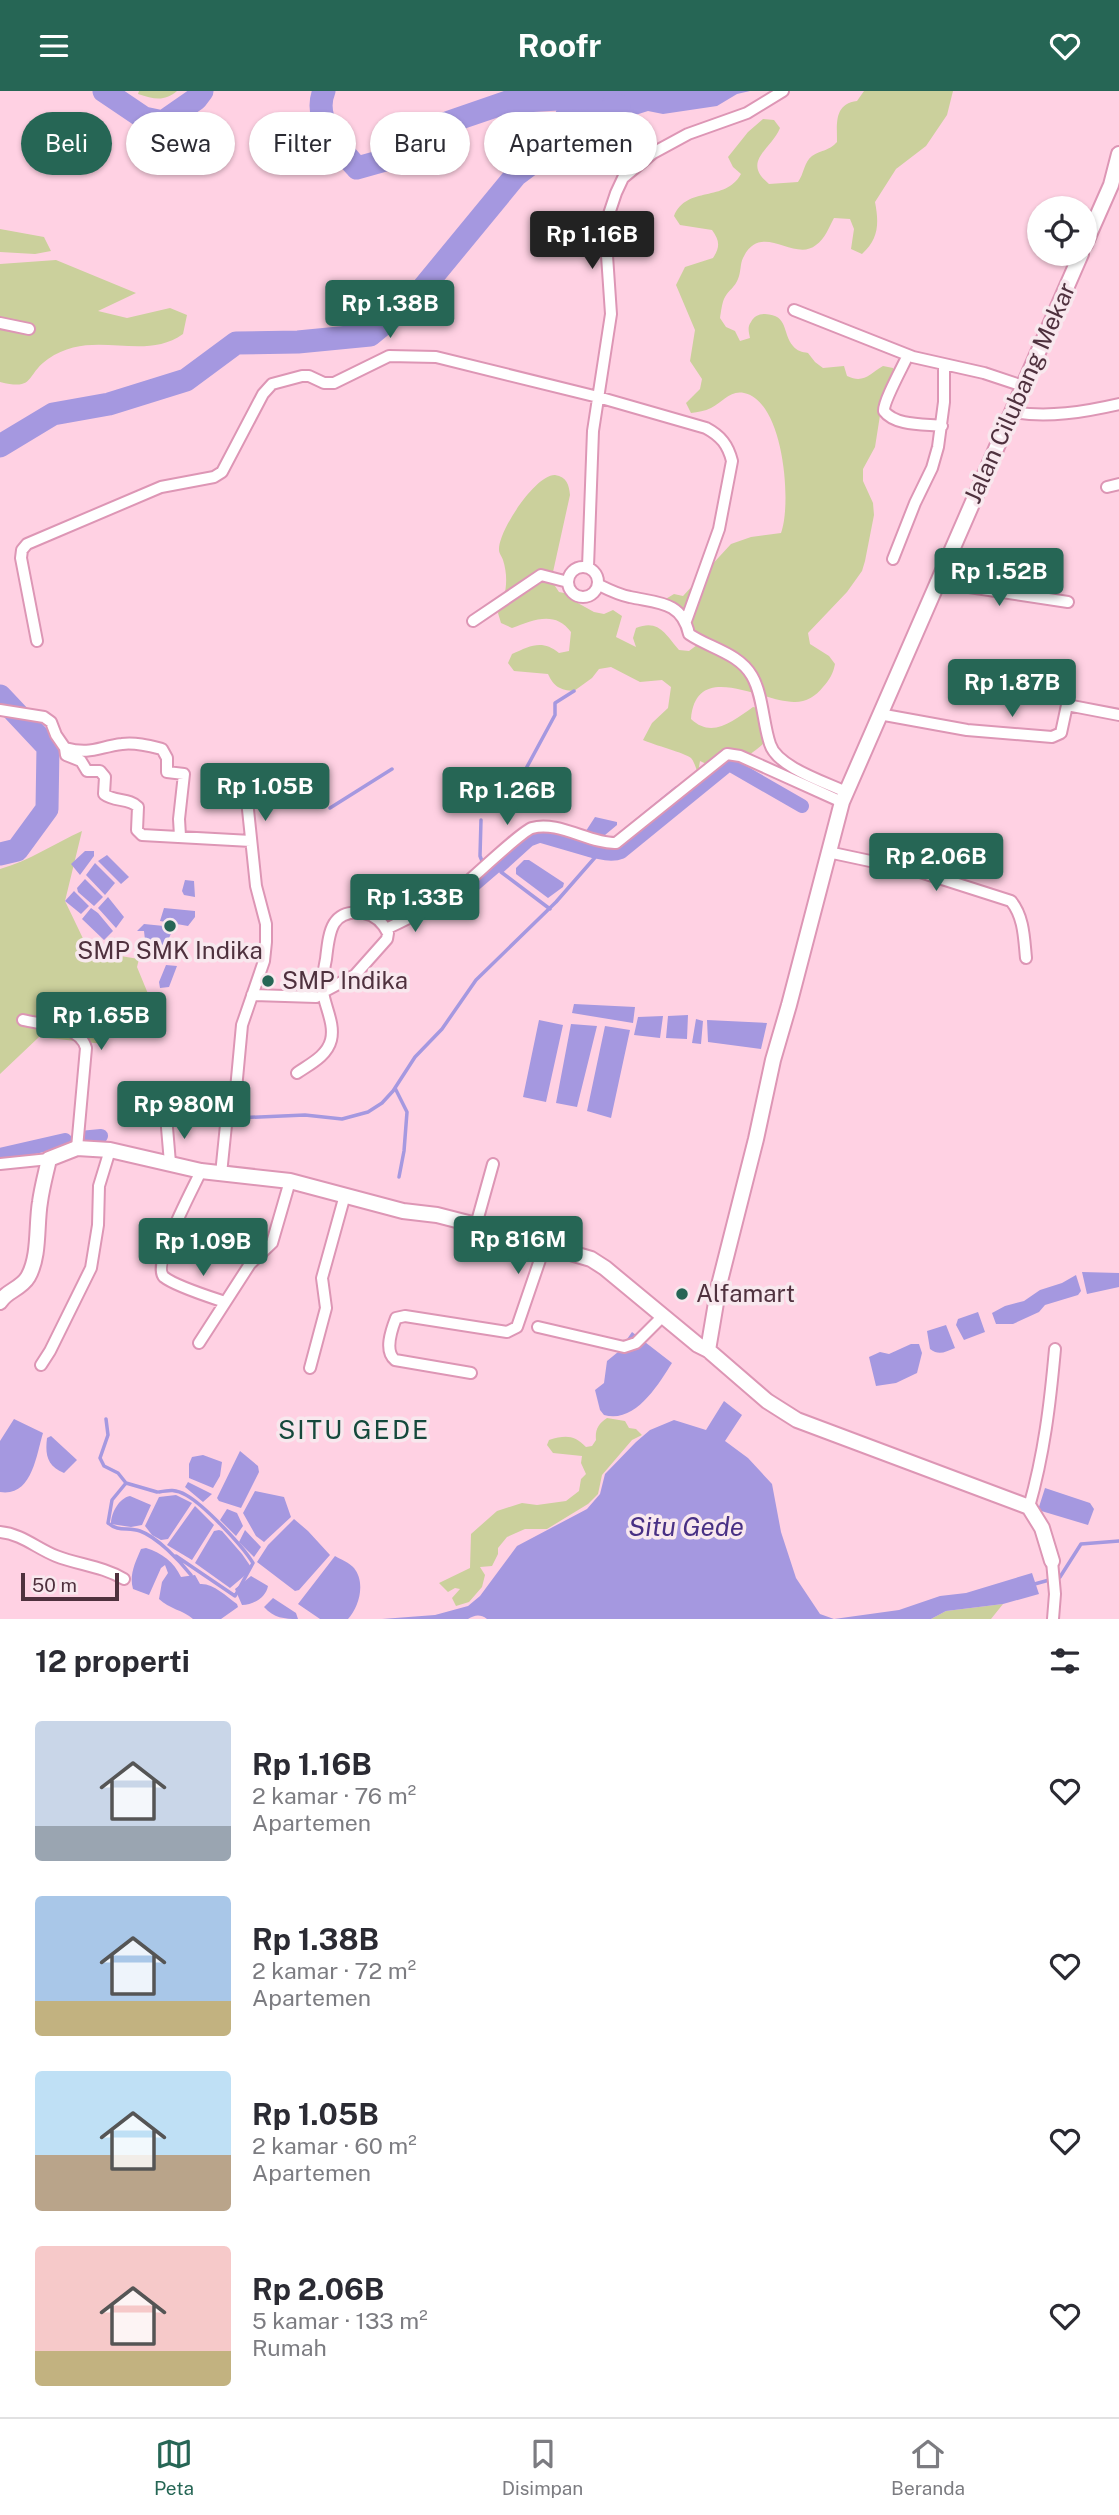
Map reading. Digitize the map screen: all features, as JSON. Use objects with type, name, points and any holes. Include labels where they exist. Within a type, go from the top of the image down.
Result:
[{"type":"street","points":[[588,568],[593,431],[611,314],[605,226],[615,193],[623,178],[653,153],[688,134],[747,113],[783,91]]},
{"type":"street","points":[[1097,220],[1115,185],[1119,154]]},
{"type":"street","name":"Jalan Cilubang Mekar","points":[[708,1350],[719,1285],[773,1060],[844,797],[1076,266]]},
{"type":"street","points":[[794,310],[908,355],[984,373],[1023,386]]},
{"type":"street","points":[[0,323],[29,329]]},
{"type":"street","points":[[908,355],[884,401],[884,411],[889,417],[898,420],[942,426]]},
{"type":"street","points":[[37,641],[21,558],[22,550],[27,544],[161,487],[214,477],[222,472],[263,394],[272,384],[302,376],[309,376],[324,383],[334,383],[389,356],[436,357],[598,397],[706,428],[723,439],[732,461],[719,529],[686,621],[689,634],[733,657],[752,675],[767,724],[770,745],[782,761],[844,797]]},
{"type":"street","points":[[893,559],[932,468],[942,426],[944,365]]},
{"type":"street","points":[[1013,412],[1029,415],[1083,412],[1119,404]]},
{"type":"street","points":[[1107,487],[1119,484]]},
{"type":"street","points":[[578,568],[588,568],[597,574],[599,585],[593,595],[582,598],[572,593],[568,582],[571,573],[578,568]]},
{"type":"street","points":[[473,621],[541,575],[568,582]]},
{"type":"street","points":[[936,582],[1068,602]]},
{"type":"street","points":[[599,585],[626,597],[661,602],[686,621]]},
{"type":"street","points":[[879,714],[967,730],[1052,737],[1061,733],[1067,705],[1119,715]]},
{"type":"street","points":[[0,710],[44,717],[51,722],[66,755],[81,761],[87,771],[100,771],[105,777],[104,794],[110,799],[134,803],[138,807],[137,829],[142,835],[251,841]]},
{"type":"street","points":[[65,748],[90,751],[125,743],[162,749],[167,758],[167,772],[184,774],[180,836]]},
{"type":"street","points":[[386,929],[446,897],[489,865],[529,828],[546,827],[611,843],[621,841],[727,754],[740,756],[844,797]]},
{"type":"street","points":[[221,1174],[226,1125],[235,1100],[242,1025],[264,961],[266,924],[256,886],[247,800]]},
{"type":"street","points":[[828,852],[917,871],[1011,901],[1023,926],[1026,958]]},
{"type":"street","points":[[252,995],[319,995],[355,975],[387,939],[386,929],[369,914],[350,913],[335,921],[330,928],[319,995],[332,1025],[331,1039],[327,1050],[297,1073]]},
{"type":"street","points":[[23,1020],[74,1032],[84,1040],[86,1048],[77,1148]]},
{"type":"street","points":[[164,1092],[170,1163]]},
{"type":"street","points":[[0,1164],[49,1159],[77,1148],[110,1150],[201,1171],[290,1181],[403,1211],[476,1225],[591,1259],[698,1345],[708,1350],[767,1401],[804,1423],[1029,1507],[1042,1528],[1052,1561],[1055,1594],[1053,1619]]},
{"type":"street","points":[[41,1365],[91,1268],[98,1225],[99,1186],[110,1150]]},
{"type":"street","points":[[0,1303],[3,1296],[20,1287],[28,1278],[33,1263],[40,1202],[49,1159]]},
{"type":"street","points":[[476,1225],[493,1164]]},
{"type":"street","points":[[201,1171],[170,1237],[163,1257],[162,1272],[164,1277],[225,1303]]},
{"type":"street","points":[[199,1343],[250,1264],[272,1243],[290,1181]]},
{"type":"street","points":[[310,1368],[326,1308],[322,1278],[345,1195]]},
{"type":"street","points":[[471,1373],[395,1360],[389,1351],[396,1318],[405,1316],[513,1331],[521,1316],[545,1245]]},
{"type":"street","points":[[538,1327],[624,1347],[636,1343],[663,1316]]},
{"type":"street","points":[[1029,1507],[1049,1418],[1055,1349]]},
{"type":"street","points":[[0,1532],[25,1538],[55,1555],[109,1570],[124,1579]]},
{"type":"green space","points":[[139,91],[177,91],[159,99],[138,94]]},
{"type":"green space","points":[[864,91],[953,91],[947,115],[926,146],[896,169],[875,202],[875,236],[862,254],[851,249],[854,229],[850,219],[834,218],[822,240],[807,249],[759,242],[750,247],[743,258],[737,282],[724,299],[720,318],[726,327],[735,331],[740,341],[750,338],[749,326],[755,317],[773,315],[782,321],[796,349],[808,353],[823,368],[844,366],[847,376],[853,378],[866,377],[883,366],[893,368],[897,378],[881,409],[875,447],[863,469],[863,481],[873,503],[874,515],[865,561],[862,571],[847,592],[808,633],[810,644],[829,656],[835,664],[829,679],[817,693],[807,700],[795,702],[718,687],[705,691],[696,701],[691,719],[707,728],[722,726],[753,707],[762,709],[765,742],[735,767],[729,764],[717,769],[700,761],[698,773],[688,756],[643,740],[652,723],[668,708],[671,687],[662,680],[640,682],[611,667],[599,669],[592,678],[574,691],[558,687],[548,674],[514,671],[508,663],[512,654],[536,645],[547,646],[559,653],[569,651],[571,632],[565,625],[551,619],[536,620],[512,628],[501,623],[498,613],[505,594],[506,581],[505,567],[499,551],[500,541],[511,518],[529,493],[547,477],[555,475],[562,478],[568,485],[570,495],[553,572],[553,583],[559,592],[569,594],[576,602],[594,612],[604,614],[613,610],[622,616],[616,637],[636,647],[633,638],[636,628],[650,625],[661,630],[679,650],[689,651],[697,645],[694,635],[676,620],[664,600],[674,594],[683,596],[731,544],[751,537],[781,533],[785,478],[776,433],[758,400],[744,393],[735,393],[711,408],[691,413],[686,403],[700,389],[702,379],[690,361],[695,330],[676,285],[685,267],[713,258],[718,244],[712,230],[680,225],[674,216],[688,200],[716,192],[734,183],[741,174],[733,167],[728,157],[748,132],[763,119],[774,120],[780,128],[758,162],[761,176],[769,184],[798,182],[809,159],[837,142],[838,115],[844,106],[857,101]]},
{"type":"green space","points":[[0,229],[44,237],[51,251],[35,254],[0,252]]},
{"type":"green space","points":[[56,260],[136,293],[98,311],[127,318],[170,308],[187,315],[183,334],[151,346],[100,345],[65,350],[48,359],[25,383],[0,382],[0,264]]},
{"type":"green space","points":[[82,831],[65,901],[89,951],[139,959],[137,967],[151,1001],[143,1006],[107,997],[104,1044],[39,1037],[0,1074],[0,869],[32,857]]},
{"type":"green space","points":[[607,1418],[625,1421],[629,1428],[636,1429],[642,1435],[632,1440],[602,1475],[598,1494],[588,1504],[547,1529],[525,1529],[507,1537],[498,1548],[492,1566],[480,1567],[485,1575],[482,1587],[469,1602],[456,1606],[452,1598],[460,1589],[455,1588],[448,1592],[439,1583],[470,1568],[471,1534],[497,1511],[522,1503],[537,1505],[566,1501],[579,1491],[581,1479],[586,1474],[581,1463],[582,1456],[553,1453],[547,1445],[549,1440],[565,1437],[574,1438],[586,1447],[592,1446],[598,1427]]},
{"type":"green space","points":[[1003,1604],[991,1619],[931,1619],[946,1611]]},
{"type":"water","points":[[568,91],[750,91],[737,94],[717,106],[663,114],[648,111],[556,112],[562,96]]},
{"type":"water","points":[[595,817],[617,822],[617,825],[599,840],[584,834]]},
{"type":"water","points":[[85,851],[94,851],[94,856],[80,875],[71,864]]},
{"type":"water","points":[[107,855],[129,877],[121,884],[98,861]]},
{"type":"water","points":[[524,860],[529,860],[564,883],[563,887],[548,898],[516,874],[516,868]]},
{"type":"water","points":[[95,863],[115,883],[105,895],[86,875]]},
{"type":"water","points":[[85,879],[103,897],[94,906],[78,892],[77,888]]},
{"type":"water","points":[[185,880],[194,881],[195,897],[184,895],[182,891]]},
{"type":"water","points":[[74,891],[89,906],[81,914],[65,901]]},
{"type":"water","points":[[108,897],[124,917],[116,928],[98,908]]},
{"type":"water","points":[[91,908],[113,931],[104,940],[82,919]]},
{"type":"water","points":[[164,908],[195,911],[195,917],[188,926],[160,921]]},
{"type":"water","points":[[144,924],[174,927],[164,949],[135,953],[139,943],[145,940],[144,931],[137,931]]},
{"type":"water","points":[[166,965],[177,966],[169,987],[160,988],[159,982]]},
{"type":"water","points":[[574,1004],[635,1007],[633,1023],[572,1013]]},
{"type":"water","points":[[688,1015],[687,1039],[666,1038],[668,1016]]},
{"type":"water","points":[[663,1016],[660,1038],[634,1035],[638,1017]]},
{"type":"water","points":[[696,1019],[703,1021],[701,1044],[692,1043]]},
{"type":"water","points":[[539,1020],[563,1025],[546,1102],[523,1097]]},
{"type":"water","points":[[707,1020],[767,1023],[761,1049],[708,1042]]},
{"type":"water","points":[[571,1024],[597,1026],[577,1107],[556,1103]]},
{"type":"water","points":[[605,1026],[630,1030],[611,1118],[587,1111]]},
{"type":"water","points":[[157,1102],[163,1118],[133,1126],[128,1116],[130,1106]]},
{"type":"water","points":[[1082,1272],[1119,1273],[1119,1287],[1087,1294]]},
{"type":"water","points":[[1076,1275],[1081,1291],[1078,1295],[1045,1305],[1039,1312],[1013,1324],[996,1324],[992,1313],[1024,1301],[1040,1290]]},
{"type":"water","points":[[978,1312],[985,1332],[964,1340],[956,1325],[958,1319]]},
{"type":"water","points":[[946,1325],[955,1348],[942,1353],[933,1351],[930,1349],[927,1331]]},
{"type":"water","points":[[632,1332],[672,1363],[653,1391],[635,1408],[626,1414],[604,1415],[595,1390],[604,1383],[607,1361],[618,1352]]},
{"type":"water","points":[[911,1344],[919,1344],[922,1353],[917,1373],[896,1383],[876,1386],[869,1357],[880,1352],[889,1354]]},
{"type":"water","name":"Situ Gede","points":[[724,1401],[742,1415],[725,1441],[748,1458],[772,1484],[781,1532],[796,1578],[820,1614],[834,1619],[487,1619],[478,1616],[468,1619],[382,1619],[435,1615],[468,1606],[480,1596],[517,1546],[587,1509],[600,1494],[605,1474],[650,1430],[674,1420],[706,1430]]},
{"type":"water","points":[[14,1419],[43,1433],[35,1463],[26,1482],[11,1492],[0,1492],[0,1441]]},
{"type":"water","points":[[51,1436],[77,1460],[64,1473],[48,1459],[47,1438]]},
{"type":"water","points":[[240,1451],[258,1466],[259,1472],[241,1508],[217,1498]]},
{"type":"water","points":[[203,1455],[222,1462],[220,1476],[213,1488],[189,1478],[192,1457]]},
{"type":"water","points":[[188,1482],[212,1494],[203,1502],[185,1487]]},
{"type":"water","points":[[1045,1488],[1090,1503],[1094,1509],[1088,1525],[1038,1510]]},
{"type":"water","points":[[255,1491],[284,1497],[291,1517],[264,1542],[256,1536],[243,1513]]},
{"type":"water","points":[[176,1495],[192,1503],[168,1539],[161,1540],[152,1535],[145,1526],[159,1497]]},
{"type":"water","points":[[130,1496],[151,1505],[142,1525],[131,1527],[111,1524],[116,1507]]},
{"type":"water","points":[[195,1506],[214,1525],[192,1560],[167,1545]]},
{"type":"water","points":[[227,1509],[237,1513],[243,1526],[236,1536],[220,1520]]},
{"type":"water","points":[[294,1519],[330,1555],[299,1590],[295,1591],[257,1562],[268,1545]]},
{"type":"water","points":[[219,1530],[251,1567],[249,1572],[230,1588],[195,1563],[214,1531]]},
{"type":"water","points":[[245,1530],[261,1547],[254,1557],[239,1542]]},
{"type":"water","points":[[146,1548],[167,1559],[181,1577],[195,1575],[200,1584],[219,1591],[238,1607],[221,1619],[193,1619],[167,1605],[159,1599],[162,1582],[168,1573],[165,1565],[161,1568],[149,1595],[133,1589],[132,1574],[135,1564],[141,1549]]},
{"type":"water","points":[[335,1556],[348,1563],[358,1574],[360,1595],[348,1619],[320,1619],[298,1604]]},
{"type":"water","points":[[1032,1573],[1039,1594],[1003,1604],[946,1611],[931,1619],[834,1619],[899,1610],[940,1596],[966,1593]]},
{"type":"water","points":[[251,1576],[268,1586],[267,1590],[259,1600],[242,1605],[235,1589]]},
{"type":"water","points":[[273,1598],[296,1613],[298,1619],[280,1617],[268,1611],[264,1607]]},
{"type":"waterway","points":[[104,91],[144,118],[163,122],[196,99],[202,91]]},
{"type":"waterway","points":[[324,91],[321,102],[324,122],[335,142],[357,168],[389,159],[449,122],[507,102],[592,97]]},
{"type":"waterway","points":[[0,446],[53,414],[109,404],[186,380],[236,343],[298,342],[370,335],[414,299],[516,175],[586,123],[619,106]]},
{"type":"waterway","points":[[495,809],[507,788],[515,789],[555,715],[555,703],[574,691]]},
{"type":"waterway","points":[[0,696],[48,747],[47,809],[17,850],[0,854]]},
{"type":"waterway","points":[[468,890],[533,834],[555,837],[602,853],[621,852],[729,764],[802,806]]},
{"type":"waterway","points":[[330,808],[392,769]]},
{"type":"waterway","points":[[611,841],[676,788]]},
{"type":"waterway","points":[[481,820],[480,856],[482,861],[488,862]]},
{"type":"waterway","points":[[550,909],[501,872],[532,844],[540,841],[595,857]]},
{"type":"waterway","points":[[212,1119],[305,1115],[342,1119],[368,1112],[382,1103],[415,1057],[442,1029],[476,980],[556,902],[605,846]]},
{"type":"waterway","points":[[395,1088],[407,1112],[399,1177]]},
{"type":"waterway","points":[[80,1138],[101,1136]]},
{"type":"waterway","points":[[0,1155],[65,1140]]},
{"type":"waterway","points":[[106,1419],[108,1435],[100,1458],[104,1466],[118,1473],[126,1483],[157,1492]]},
{"type":"waterway","points":[[126,1483],[112,1500],[108,1523],[154,1538],[191,1575]]},
{"type":"waterway","points":[[159,1492],[176,1491],[194,1500],[222,1526],[253,1563],[235,1596],[176,1556]]},
{"type":"waterway","points":[[1031,1585],[1060,1577],[1081,1544],[1119,1541]]},
{"type":"place","name":"SMP SMK Indika","points":[[170,926]]},
{"type":"place","name":"SMP Indika","points":[[268,981]]},
{"type":"place","name":"Alfamart","points":[[682,1294]]},
{"type":"district","name":"SITU GEDE","points":[[354,1430]]}]
